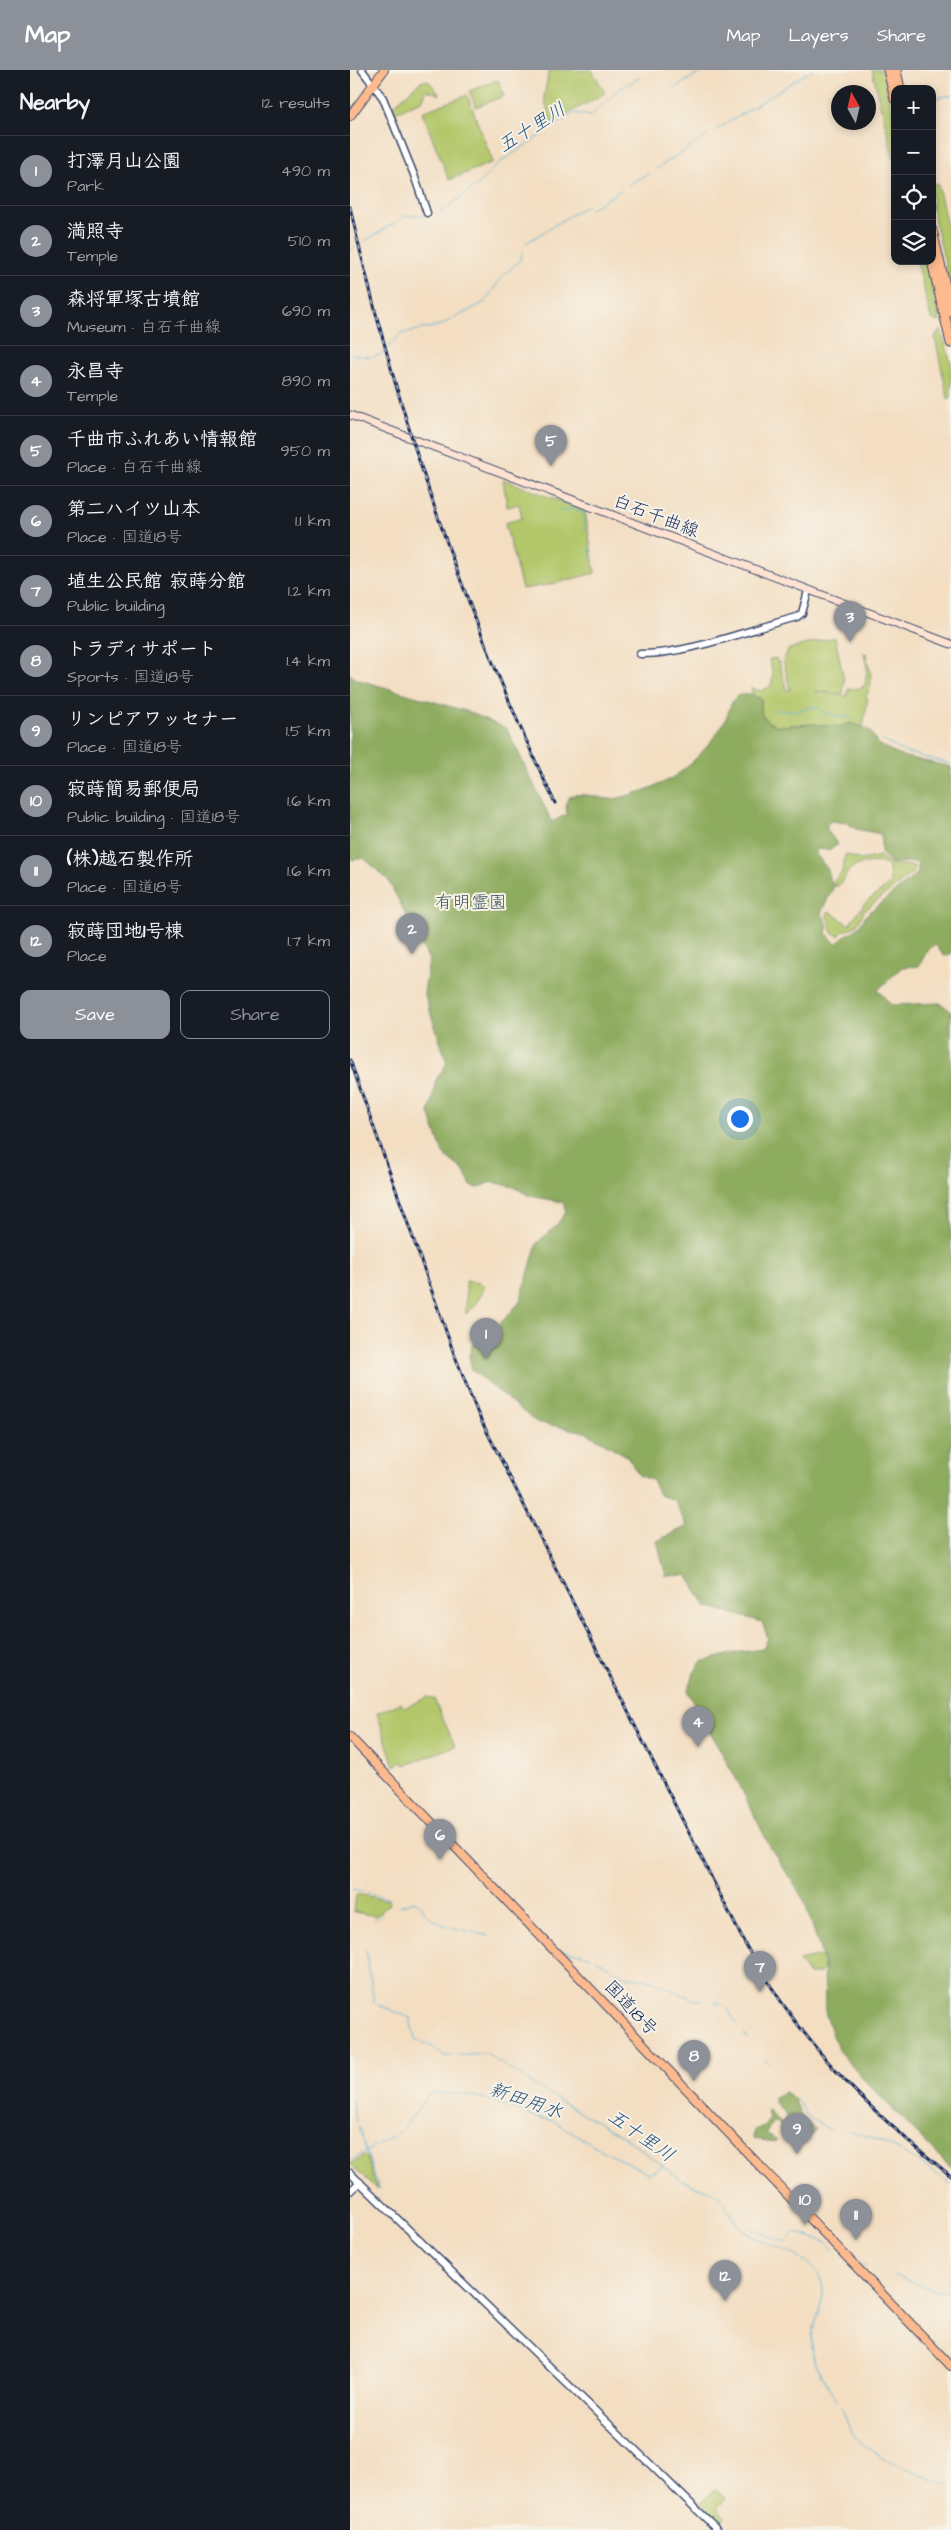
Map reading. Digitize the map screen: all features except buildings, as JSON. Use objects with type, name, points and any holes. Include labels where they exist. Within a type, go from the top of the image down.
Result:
[{"type":"highway","points":[[350,116],[372,83],[384,70]]},
{"type":"highway","points":[[888,70],[892,85]]},
{"type":"highway","points":[[896,70],[899,85]]},
{"type":"highway","points":[[936,247],[951,310]]},
{"type":"highway","points":[[933,265],[951,343]]},
{"type":"highway","name":"国道18号","points":[[350,1737],[951,2366]]},
{"type":"main road","name":"白石千曲線","points":[[350,415],[951,644]]},
{"type":"street","points":[[362,70],[387,106],[427,214]]},
{"type":"street","points":[[640,654],[657,654],[683,649],[797,617],[802,613],[808,591]]},
{"type":"street","points":[[350,2173],[718,2530]]},
{"type":"street","points":[[350,2191],[360,2182]]},
{"type":"green space","points":[[549,70],[592,70],[605,93],[551,123],[544,97]]},
{"type":"green space","points":[[872,70],[883,70],[891,106],[891,148],[882,111],[884,108],[881,109]]},
{"type":"green space","points":[[428,80],[440,95],[427,90],[422,101],[395,112],[393,106],[420,82]]},
{"type":"green space","points":[[498,80],[504,96],[476,107],[469,91]]},
{"type":"green space","points":[[467,95],[493,162],[449,180],[422,112]]},
{"type":"green space","points":[[936,184],[938,185],[951,245],[951,288],[936,226]]},
{"type":"green space","points":[[918,265],[928,265],[940,320],[939,322],[931,319]]},
{"type":"green space","points":[[941,330],[951,363],[951,398],[948,399],[935,338]]},
{"type":"green space","points":[[503,479],[585,511],[595,573],[548,585],[522,589],[505,523],[522,518],[519,504],[507,507]]},
{"type":"green space","points":[[835,637],[844,680],[843,694],[814,691],[847,696],[848,689],[860,688],[865,685],[867,669],[864,653],[866,653],[871,681],[865,697],[868,698],[863,727],[850,723],[840,727],[814,724],[778,726],[768,722],[761,714],[761,699],[754,697],[751,688],[761,691],[771,686],[773,675],[769,659],[776,658],[777,662],[779,662],[787,691],[790,690],[783,660],[789,649]]},
{"type":"green space","name":"有明霊園","points":[[350,674],[356,679],[469,712],[507,729],[552,822],[567,814],[566,804],[569,798],[574,795],[581,794],[605,799],[617,798],[655,786],[679,773],[706,748],[720,729],[733,701],[742,694],[752,694],[754,697],[761,698],[761,714],[768,722],[778,726],[814,724],[840,727],[850,723],[870,731],[878,744],[901,756],[951,767],[951,954],[944,956],[935,944],[926,953],[919,966],[902,967],[878,990],[891,1005],[940,1003],[951,1011],[951,2168],[864,2080],[838,2050],[825,2012],[824,1962],[804,1900],[770,1847],[738,1782],[688,1692],[692,1676],[701,1662],[734,1653],[763,1649],[768,1638],[762,1622],[706,1606],[687,1575],[666,1576],[657,1541],[687,1526],[674,1500],[659,1495],[652,1480],[640,1476],[627,1456],[585,1432],[536,1422],[472,1370],[469,1355],[472,1346],[494,1330],[520,1302],[537,1243],[556,1226],[566,1212],[563,1202],[530,1196],[514,1187],[492,1182],[478,1188],[471,1186],[463,1170],[443,1154],[429,1113],[436,1080],[447,1063],[424,993],[429,960],[388,880],[364,858],[353,860],[350,855]],"holes":[[[831,821],[847,823],[856,829],[881,834],[881,853],[891,863],[914,862],[918,864],[918,873],[867,914],[857,929],[843,937],[836,944],[826,933],[828,925],[821,913],[834,886],[828,875],[828,870],[816,854],[817,849],[828,850],[838,845],[827,830],[827,824]]]},
{"type":"green space","points":[[845,854],[861,860],[880,856],[890,864],[914,866],[914,872],[865,910],[861,908],[864,904],[890,883],[889,867],[874,862],[856,866],[848,872],[842,882],[836,887],[834,881],[842,872]]},
{"type":"green space","points":[[860,909],[864,912],[856,926],[842,932],[839,936],[832,933],[830,922],[826,916],[829,911],[849,925]]},
{"type":"green space","points":[[466,1281],[479,1283],[485,1287],[474,1307],[466,1314]]},
{"type":"green space","points":[[428,1697],[434,1699],[455,1746],[406,1765],[402,1762],[394,1766],[377,1713],[401,1703],[404,1708]]},
{"type":"green space","points":[[356,1894],[388,1900],[390,1904],[376,1916],[354,1912]]},
{"type":"green space","points":[[821,1956],[824,1969],[820,1973],[809,1975],[799,1961]]},
{"type":"green space","points":[[785,2092],[794,2099],[804,2122],[816,2129],[812,2135],[798,2132],[787,2126],[781,2129],[779,2123],[773,2122],[766,2133],[777,2140],[776,2142],[753,2139],[754,2130],[764,2126],[770,2119],[767,2112],[769,2111],[782,2124],[786,2121],[786,2115],[774,2102],[774,2097]]},
{"type":"green space","points":[[366,2155],[377,2189],[350,2164]]},
{"type":"green space","points":[[715,2489],[726,2499],[717,2508],[725,2517],[719,2523],[700,2504]]},
{"type":"waterway","name":"五十里川","points":[[674,88],[705,70]]},
{"type":"waterway","points":[[716,130],[812,70]]},
{"type":"waterway","name":"五十里川","points":[[441,212],[477,185],[499,163],[574,113],[591,116],[618,90],[640,77]]},
{"type":"waterway","points":[[936,98],[951,95]]},
{"type":"waterway","points":[[656,169],[707,136]]},
{"type":"waterway","points":[[628,185],[649,173]]},
{"type":"waterway","points":[[590,209],[621,190]]},
{"type":"waterway","points":[[526,243],[587,205]]},
{"type":"waterway","name":"五十里川","points":[[365,241],[406,216],[425,215]]},
{"type":"waterway","name":"五十里川","points":[[350,251],[354,247]]},
{"type":"waterway","points":[[350,354],[370,357],[381,355],[400,334],[441,325],[485,302],[502,277],[520,260],[523,252]]},
{"type":"waterway","points":[[560,511],[573,509],[583,513],[585,530]]},
{"type":"waterway","points":[[590,547],[592,558]]},
{"type":"waterway","points":[[775,710],[798,711],[811,707],[819,708],[826,714],[852,718]]},
{"type":"waterway","points":[[882,740],[904,752],[951,764]]},
{"type":"waterway","points":[[350,1888],[390,1899]]},
{"type":"waterway","points":[[399,1906],[414,1901],[431,1918],[440,1923],[488,1936]]},
{"type":"waterway","name":"五十里川","points":[[374,1921],[381,1914]]},
{"type":"waterway","name":"五十里川","points":[[366,1950],[374,2003],[410,2018],[415,2040],[431,2046],[445,2056],[486,2054],[555,2098],[627,2139],[683,2181],[719,2195],[738,2226],[744,2231],[789,2252],[814,2269],[823,2287],[823,2297],[812,2336],[813,2353],[822,2375],[838,2401]]},
{"type":"waterway","points":[[559,1950],[592,1956]]},
{"type":"waterway","points":[[596,1959],[624,1976],[651,1980],[695,2000],[702,2000]]},
{"type":"waterway","points":[[714,2002],[722,2005]]},
{"type":"waterway","points":[[727,2008],[737,2024]]},
{"type":"waterway","points":[[744,2034],[748,2039]]},
{"type":"waterway","points":[[766,2059],[768,2063]]},
{"type":"waterway","name":"新田用水","points":[[350,2161],[404,2128],[428,2095],[432,2093],[459,2094],[487,2099],[531,2116],[554,2121],[605,2152],[649,2173],[662,2167]]},
{"type":"waterway","points":[[796,2098],[808,2117],[830,2130]]},
{"type":"waterway","points":[[350,2100],[357,2122]]},
{"type":"waterway","points":[[358,2126],[379,2189]]},
{"type":"waterway","points":[[848,2131],[876,2139],[903,2152],[951,2185]]},
{"type":"waterway","points":[[753,2230],[786,2242],[795,2232],[826,2242],[834,2250]]},
{"type":"waterway","points":[[841,2245],[862,2265],[867,2266]]},
{"type":"waterway","points":[[893,2275],[937,2291],[951,2292]]},
{"type":"waterway","name":"五十里川","points":[[841,2406],[852,2432],[863,2444],[899,2466],[951,2486]]},
{"type":"railway","points":[[350,207],[368,284],[389,360],[411,436],[436,511],[462,585],[491,658],[555,803]]},
{"type":"railway","points":[[350,1060],[453,1351],[478,1414],[745,1944],[789,2012],[836,2071],[889,2124],[951,2176]]},
{"type":"place","name":"千曲市ふれあい情報館","points":[[551,466]]},
{"type":"place","name":"森将軍塚古墳館","points":[[850,642]]},
{"type":"place","name":"満照寺","points":[[412,954]]},
{"type":"place","name":"打澤月山公園","points":[[486,1359]]},
{"type":"place","name":"永昌寺","points":[[698,1747]]},
{"type":"place","name":"第二ハイツ山本","points":[[440,1860]]},
{"type":"place","name":"埴生公民館 寂蒔分館","points":[[760,1992]]},
{"type":"place","name":"トラディサポート","points":[[694,2081]]},
{"type":"place","name":"リンピアワッセナー","points":[[797,2154]]},
{"type":"place","name":"寂蒔簡易郵便局","points":[[805,2225]]},
{"type":"place","name":"(株)越石製作所","points":[[856,2240]]},
{"type":"place","name":"寂蒔団地1号棟","points":[[725,2301]]}]
